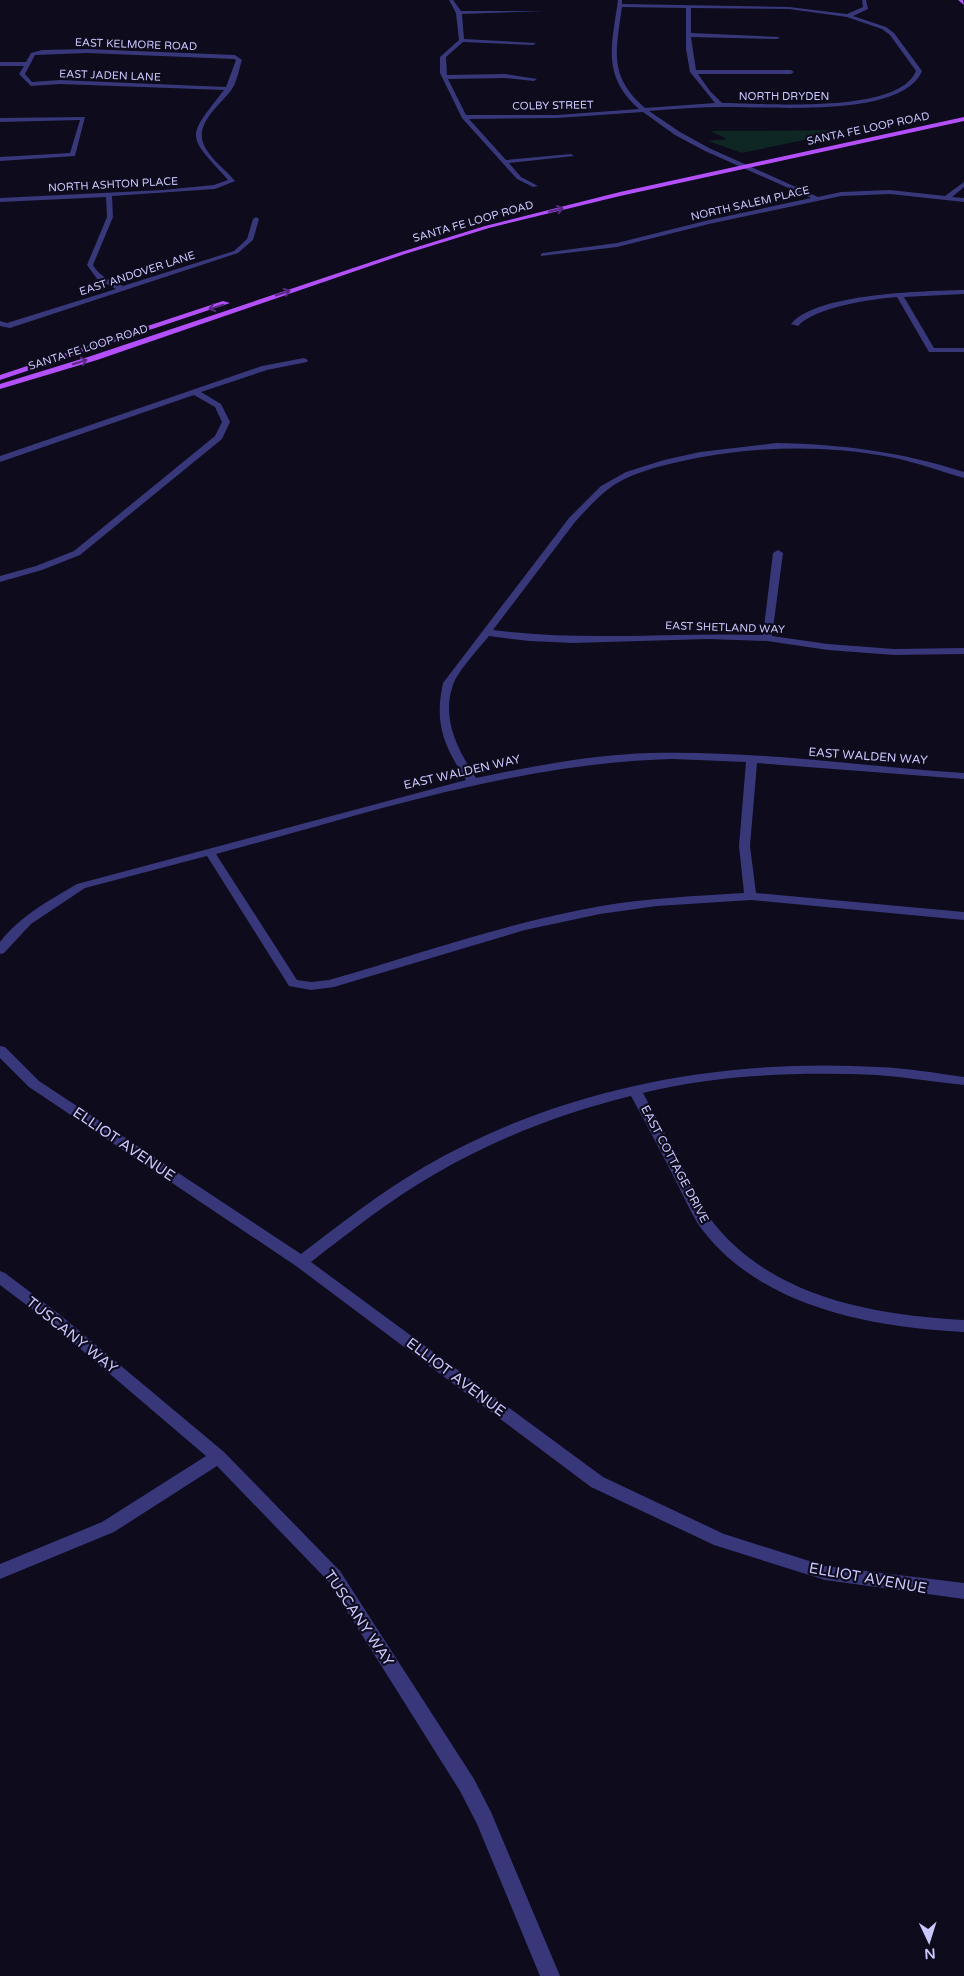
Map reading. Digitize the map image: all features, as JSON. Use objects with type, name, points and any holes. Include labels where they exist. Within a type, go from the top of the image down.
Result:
[{"type":"main road","points":[[960,0],[964,4]]},
{"type":"main road","name":"SANTA FE LOOP ROAD","points":[[278,286],[493,218],[564,200],[964,113]]},
{"type":"main road","name":"SANTA FE LOOP ROAD","points":[[0,387],[477,230],[620,194],[964,119]]},
{"type":"main road","name":"SANTA FE LOOP ROAD","points":[[0,378],[231,302]]},
{"type":"street","points":[[451,0],[459,12],[462,40]]},
{"type":"street","points":[[764,0],[764,7]]},
{"type":"street","points":[[848,16],[866,8],[864,0]]},
{"type":"street","points":[[620,2],[615,64],[618,80],[643,110],[684,136],[735,163],[816,198]]},
{"type":"street","name":"NORTH DRYDEN","points":[[620,2],[688,6],[764,7],[809,10],[848,16],[884,28],[892,34],[919,71],[917,78],[910,86],[872,100],[840,105],[811,107],[720,105],[643,110]]},
{"type":"street","points":[[688,6],[690,63],[702,89],[720,105]]},
{"type":"street","points":[[459,12],[541,11]]},
{"type":"street","points":[[689,35],[778,37]]},
{"type":"street","points":[[533,43],[462,40],[444,57],[445,77],[464,117],[519,178],[534,186]]},
{"type":"street","name":"EAST KELMORE ROAD","points":[[26,64],[37,53],[88,52],[235,57],[239,60],[229,89]]},
{"type":"street","points":[[0,64],[26,64]]},
{"type":"street","name":"EAST JADEN LANE","points":[[26,64],[22,74],[31,84],[60,82],[229,89]]},
{"type":"street","points":[[693,72],[792,72]]},
{"type":"street","points":[[445,77],[505,76],[534,80]]},
{"type":"street","name":"NORTH ASHTON PLACE","points":[[0,200],[163,192],[227,184],[232,181],[203,148],[198,129],[204,117],[229,89]]},
{"type":"street","name":"COLBY STREET","points":[[464,117],[570,116],[643,110]]},
{"type":"street","points":[[0,120],[83,118],[74,155],[0,159]]},
{"type":"street","points":[[503,162],[570,156]]},
{"type":"street","points":[[948,197],[964,184]]},
{"type":"street","name":"NORTH SALEM PLACE","points":[[543,255],[617,245],[816,198],[867,192],[948,197],[964,200]]},
{"type":"street","points":[[109,195],[110,217],[90,265],[95,274],[105,282],[123,289]]},
{"type":"street","name":"EAST ANDOVER LANE","points":[[4,324],[123,289],[236,252],[250,240],[256,219]]},
{"type":"street","points":[[795,324],[801,316],[854,300],[880,295],[964,292]]},
{"type":"street","points":[[899,294],[932,350],[964,350]]},
{"type":"street","points":[[0,459],[265,368],[304,360]]},
{"type":"street","points":[[0,579],[39,568],[76,552],[219,437],[226,422],[218,406],[195,392]]},
{"type":"street","points":[[473,782],[455,756],[445,733],[442,715],[448,683],[572,520],[592,498],[612,482],[648,467],[695,454],[737,448],[792,446],[845,449],[896,457],[964,475]]},
{"type":"street","points":[[768,638],[778,553]]},
{"type":"street","name":"EAST SHETLAND WAY","points":[[485,632],[529,638],[573,640],[661,637],[768,638],[828,647],[894,652],[964,651]]},
{"type":"street","name":"EAST WALDEN WAY","points":[[0,950],[8,939],[39,912],[82,886],[209,850],[473,782],[535,769],[592,761],[671,756],[752,760],[964,776]]},
{"type":"street","points":[[751,896],[746,875],[745,841],[752,760]]},
{"type":"street","points":[[209,850],[293,983],[311,986],[330,984],[524,927],[600,910],[657,902],[751,896],[964,916]]},
{"type":"street","name":"ELLIOT AVENUE","points":[[0,1050],[34,1084],[301,1262],[597,1482],[720,1540],[825,1573],[964,1591]]},
{"type":"street","points":[[301,1262],[370,1208],[431,1170],[499,1135],[562,1110],[635,1090],[708,1076],[786,1070],[878,1071],[964,1081]]},
{"type":"street","name":"EAST COTTAGE DRIVE","points":[[635,1090],[704,1221],[732,1253],[768,1279],[809,1299],[870,1316],[964,1326]]},
{"type":"street","name":"TUSCANY WAY","points":[[0,1277],[54,1318],[218,1457],[334,1576],[462,1776],[484,1818],[550,1976]]},
{"type":"street","points":[[0,1572],[108,1527],[218,1457]]},
{"type":"green space","points":[[852,130],[742,153],[708,141],[727,139],[710,131]]}]
